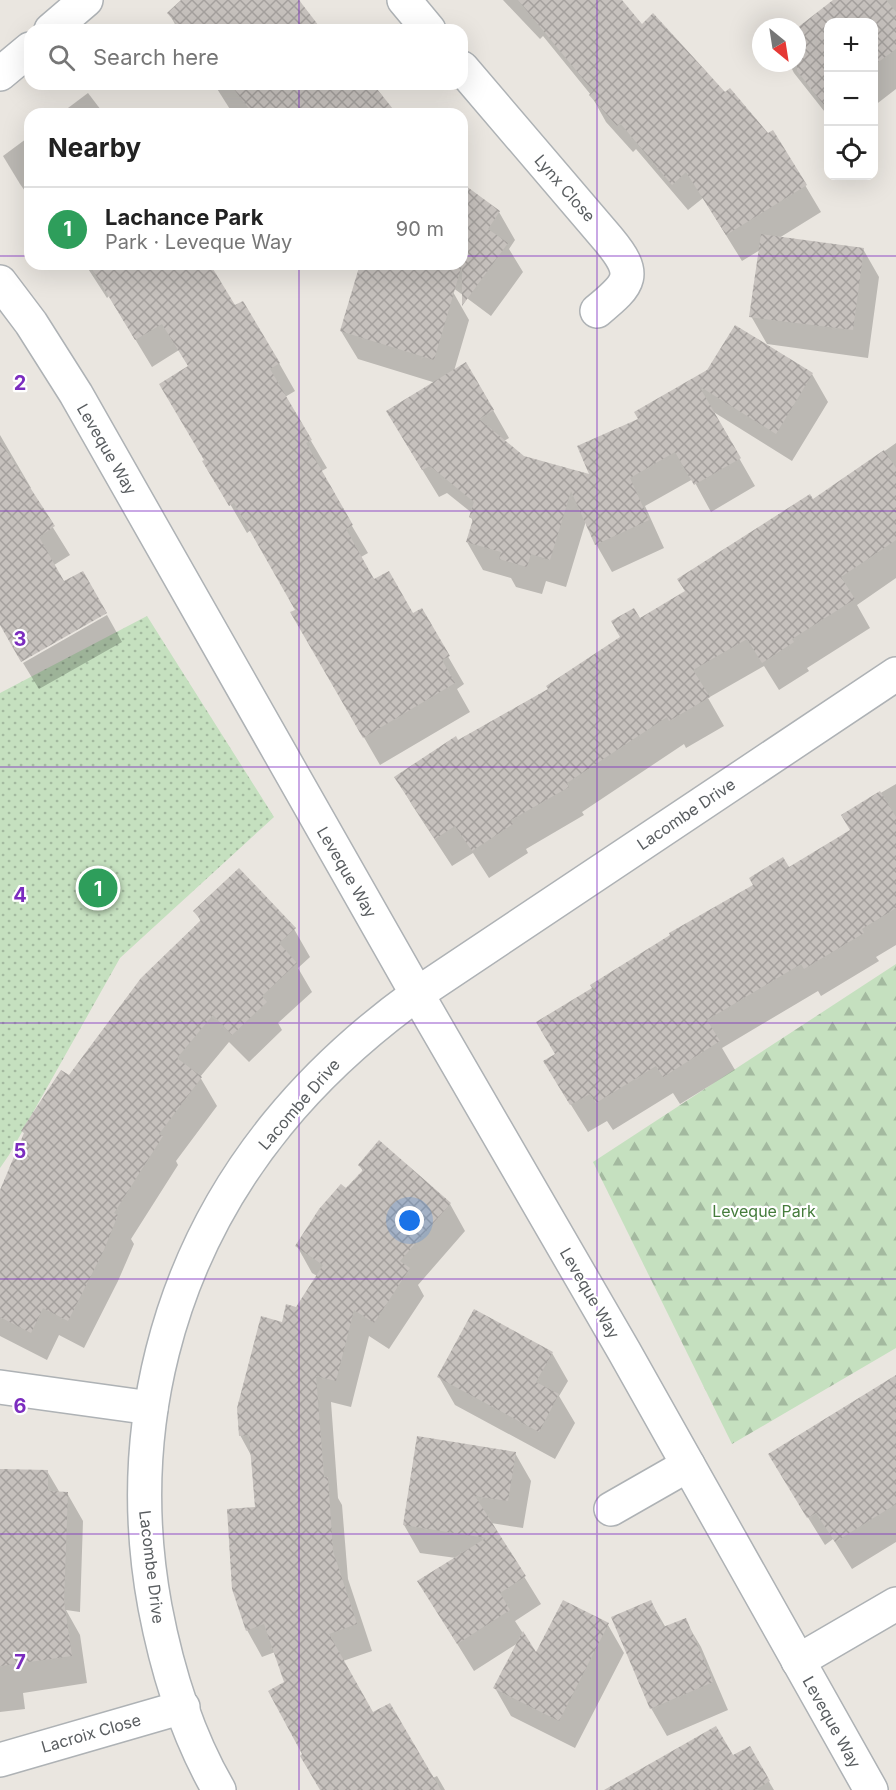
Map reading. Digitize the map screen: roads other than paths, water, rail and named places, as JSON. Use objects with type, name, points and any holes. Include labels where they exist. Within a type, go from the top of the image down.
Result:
[{"type":"street","points":[[58,24],[86,0]]},
{"type":"street","points":[[404,0],[424,24]]},
{"type":"street","points":[[0,75],[24,53]]},
{"type":"street","name":"Lynx Close","points":[[468,75],[608,238],[625,263],[628,275],[627,284],[597,311]]},
{"type":"street","name":"Leveque Way","points":[[0,282],[31,323],[76,394],[417,994],[569,1255],[871,1790]]},
{"type":"street","name":"Lacombe Drive","points":[[219,1790],[192,1733],[168,1664],[146,1546],[144,1514],[151,1408],[157,1370],[180,1292],[220,1207],[277,1123],[341,1056],[375,1026],[417,994],[896,674]]},
{"type":"street","points":[[0,1387],[151,1408]]},
{"type":"street","points":[[611,1509],[688,1465]]},
{"type":"street","points":[[798,1661],[896,1604]]},
{"type":"street","name":"Lacroix Close","points":[[0,1760],[183,1707]]},
{"type":"place","name":"Lachance Park","points":[[98,888]]},
{"type":"park label","name":"Leveque Park","points":[[764,1211]]}]
